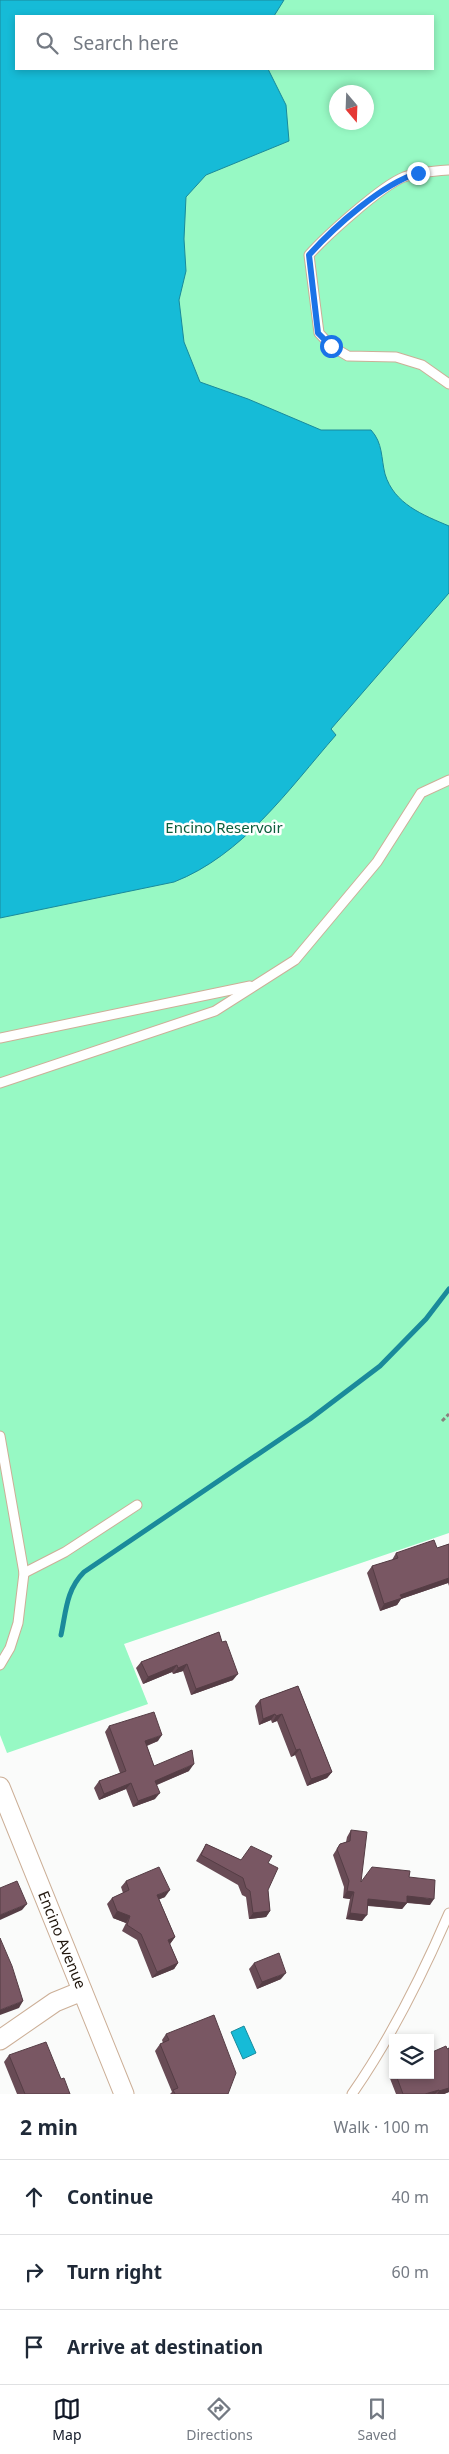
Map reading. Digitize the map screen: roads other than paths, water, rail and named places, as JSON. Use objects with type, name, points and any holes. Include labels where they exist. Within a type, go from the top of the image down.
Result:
[{"type":"street","name":"Encino Avenue","points":[[0,1787],[6,1822],[82,1991],[124,2094]]},
{"type":"street","points":[[0,2040],[56,2002],[82,1991]]},
{"type":"lane","points":[[449,170],[418,173],[392,183],[324,238],[309,255],[318,333],[331,346],[348,356],[396,357],[422,366],[449,384]]},
{"type":"lane","points":[[0,1083],[215,1011],[295,960],[377,862],[421,793],[449,780]]},
{"type":"lane","points":[[0,1038],[257,985]]},
{"type":"lane","points":[[0,1436],[24,1572],[18,1623],[10,1648],[0,1665]]},
{"type":"lane","points":[[24,1572],[65,1552],[137,1505]]},
{"type":"lane","points":[[352,2094],[368,2071],[426,1966],[449,1913]]},
{"type":"water","name":"Encino Reservoir","points":[[0,0],[284,0],[275,15],[15,15],[15,70],[268,70],[286,105],[289,141],[206,175],[186,197],[184,239],[186,271],[179,300],[184,342],[200,382],[248,399],[321,430],[371,430],[378,440],[385,474],[395,493],[402,501],[420,513],[449,526],[449,593],[331,729],[336,735],[282,799],[243,838],[222,855],[199,870],[174,882],[0,918]]},
{"type":"water","points":[[244,2026],[256,2053],[243,2059],[231,2032]]},
{"type":"waterway","points":[[61,1635],[70,1594],[84,1572],[310,1419],[380,1366],[426,1319],[449,1289]]}]
